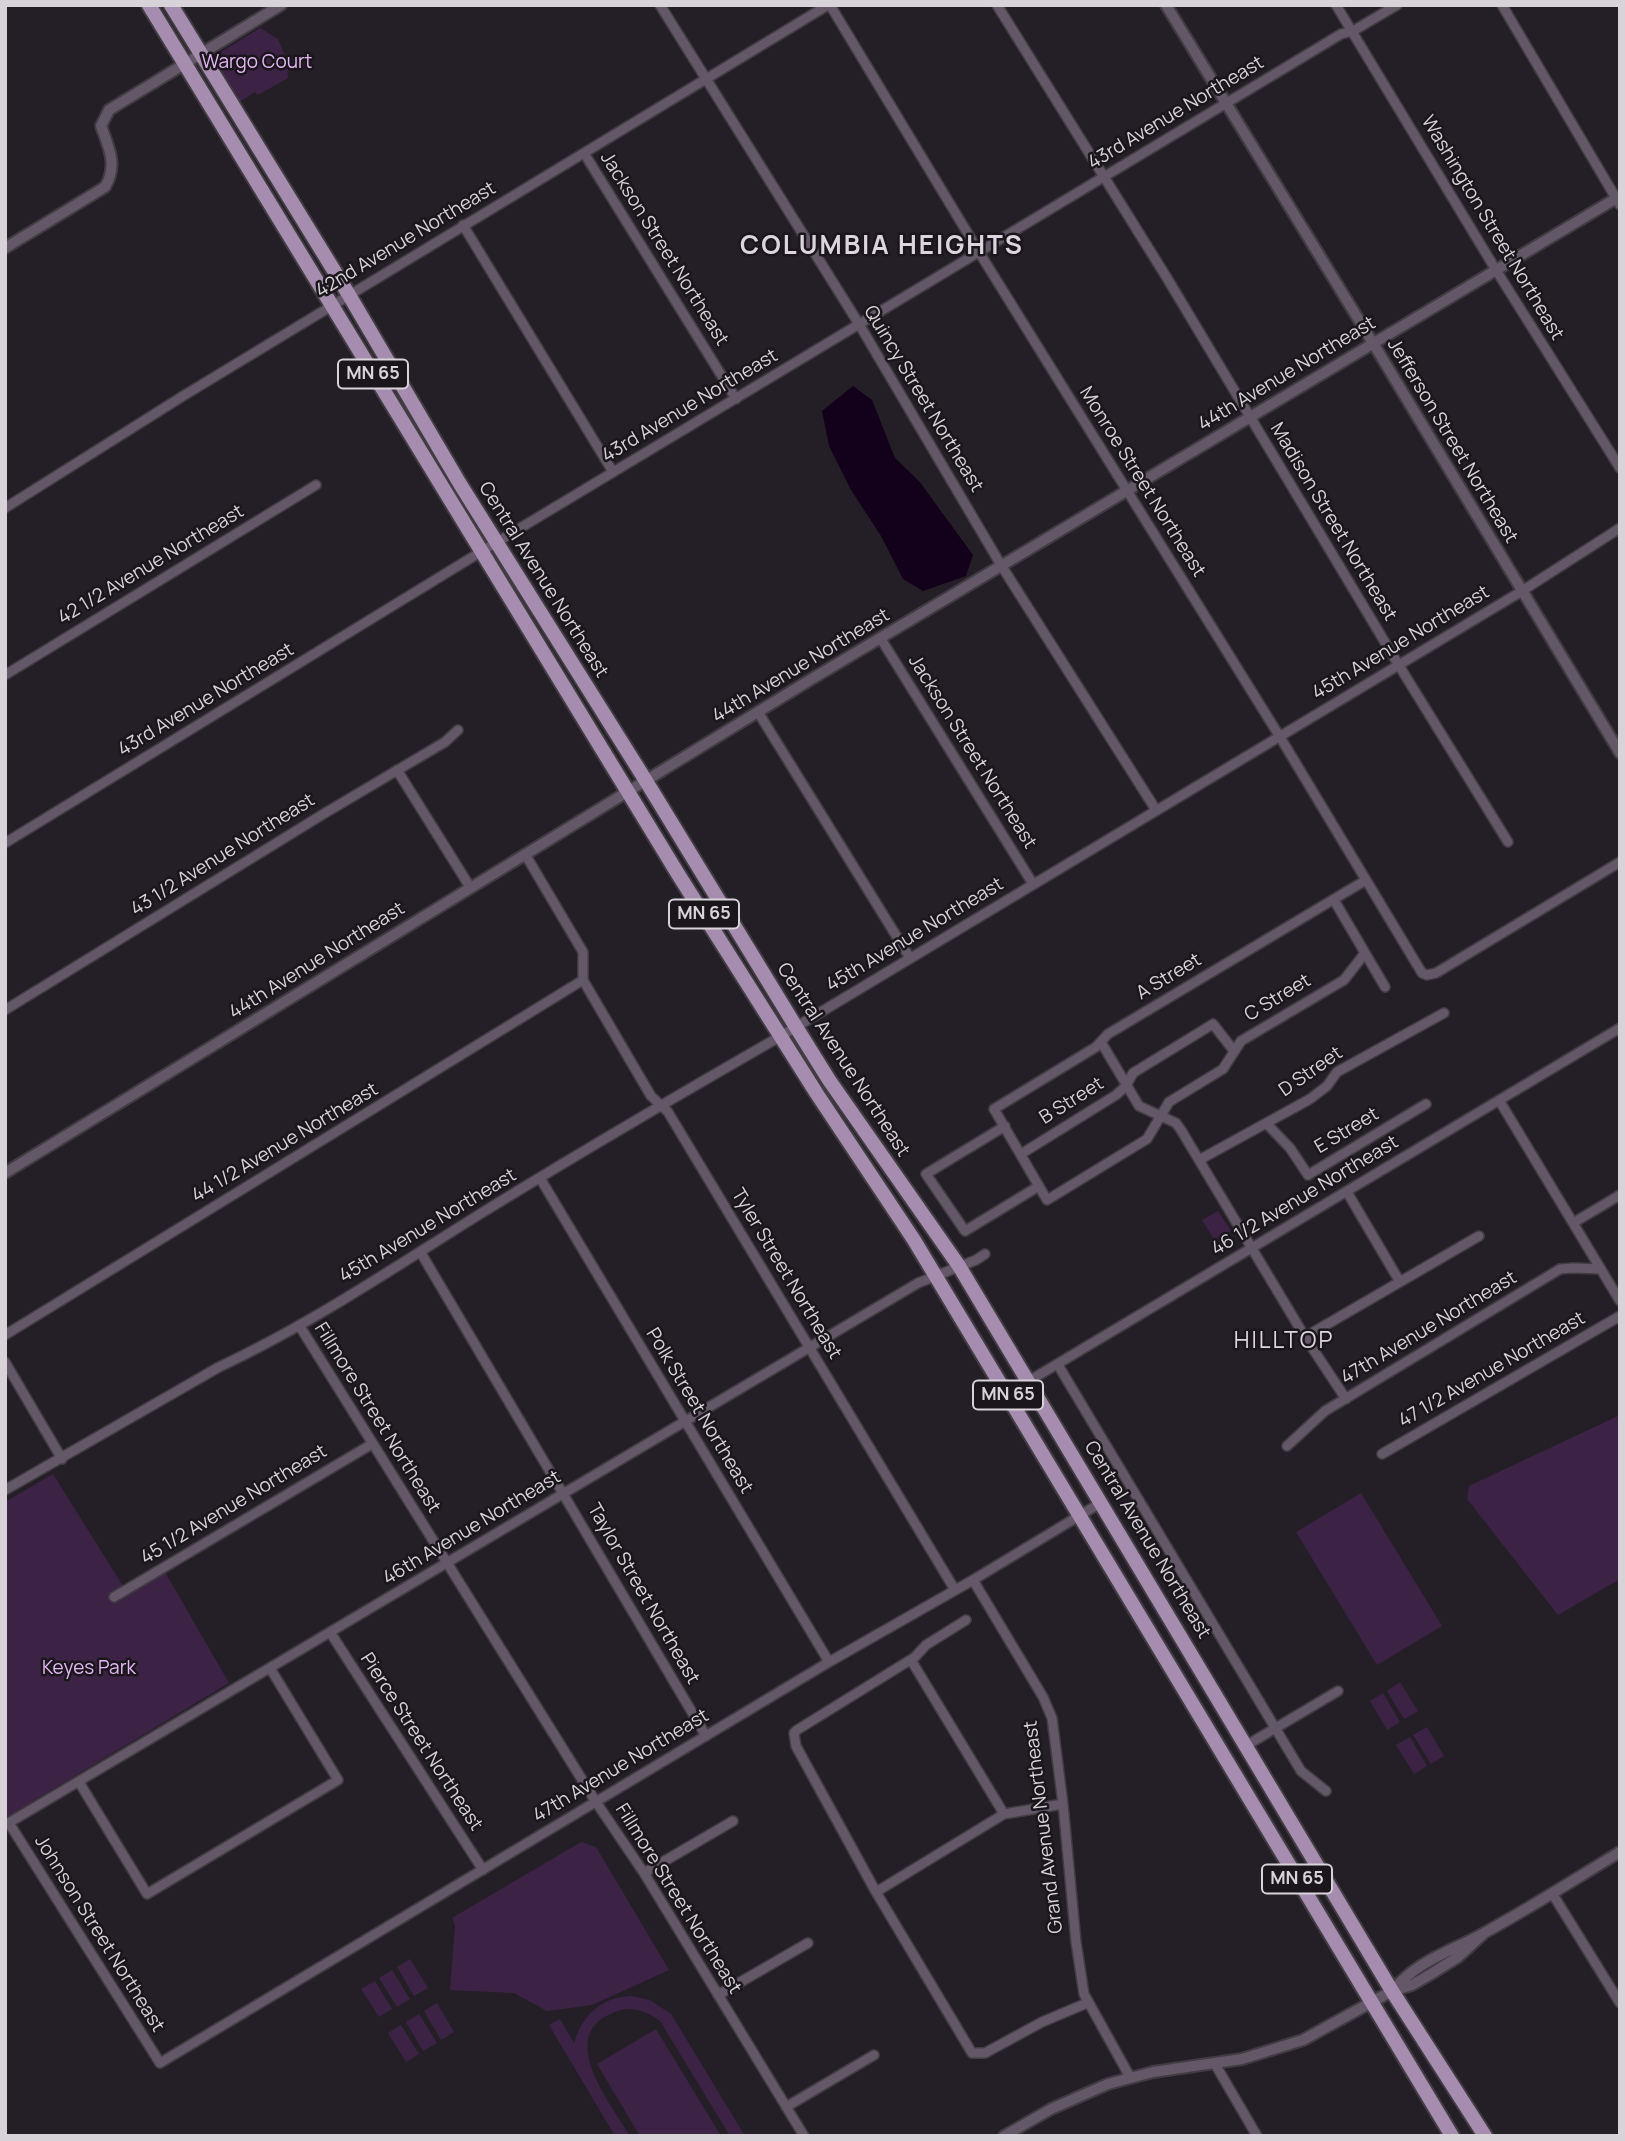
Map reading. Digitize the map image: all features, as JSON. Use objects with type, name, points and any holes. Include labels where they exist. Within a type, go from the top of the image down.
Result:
[{"type":"main road","name":"Central Avenue Northeast","points":[[149,5],[628,791],[935,1276],[1452,2136]]},
{"type":"main road","name":"Central Avenue Northeast","points":[[171,5],[349,295],[402,389],[646,780],[796,1027],[841,1097],[959,1266],[1392,1990],[1485,2136]]},
{"type":"street","points":[[5,248],[105,187],[111,177],[114,162],[102,126],[109,110],[281,5]]},
{"type":"street","name":"Quincy Street Northeast","points":[[660,5],[859,324],[1001,565],[1156,810]]},
{"type":"street","name":"42nd Avenue Northeast","points":[[5,508],[463,225],[829,5]]},
{"type":"street","name":"Monroe Street Northeast","points":[[829,5],[1280,737],[1419,970],[1427,975],[1436,973],[1620,862]]},
{"type":"street","name":"Madison Street Northeast","points":[[997,5],[1508,842]]},
{"type":"street","name":"Jefferson Street Northeast","points":[[1166,5],[1620,753]]},
{"type":"street","name":"Washington Street Northeast","points":[[1336,5],[1496,270],[1620,468]]},
{"type":"street","name":"43rd Avenue Northeast","points":[[5,843],[613,472],[1341,34],[1353,31],[1397,5]]},
{"type":"street","points":[[1502,5],[1618,200]]},
{"type":"street","name":"Jackson Street Northeast","points":[[584,153],[736,399]]},
{"type":"street","name":"44th Avenue Northeast","points":[[5,1173],[1001,565],[1618,200]]},
{"type":"street","points":[[463,225],[613,472]]},
{"type":"street","name":"42 1/2 Avenue Northeast","points":[[5,675],[316,485]]},
{"type":"street","name":"45th Avenue Northeast","points":[[5,1490],[219,1367],[254,1351],[421,1253],[540,1178],[1522,591],[1620,528]]},
{"type":"street","name":"Jackson Street Northeast","points":[[881,639],[1033,884]]},
{"type":"street","points":[[758,712],[910,958]]},
{"type":"street","name":"43 1/2 Avenue Northeast","points":[[5,1010],[444,742],[458,730]]},
{"type":"street","points":[[397,771],[470,887]]},
{"type":"street","points":[[525,854],[583,952],[583,980]]},
{"type":"street","name":"A Street","points":[[1005,1126],[994,1109],[1096,1047],[1108,1034],[1366,880]]},
{"type":"street","points":[[1334,900],[1385,987]]},
{"type":"street","name":"C Street","points":[[1038,1186],[1047,1200],[1147,1139],[1169,1102],[1223,1069],[1241,1041],[1344,980],[1365,953]]},
{"type":"street","name":"Tyler Street Northeast","points":[[583,980],[651,1096],[668,1112],[956,1590]]},
{"type":"street","name":"44 1/2 Avenue Northeast","points":[[5,1335],[583,980]]},
{"type":"street","name":"D Street","points":[[1199,1160],[1310,1099],[1327,1086],[1337,1072],[1444,1013]]},
{"type":"street","name":"B Street","points":[[1021,1154],[1116,1095],[1126,1086],[1133,1073],[1213,1024],[1234,1051]]},
{"type":"street","name":"46 1/2 Avenue Northeast","points":[[1007,1394],[1620,1028]]},
{"type":"street","points":[[1101,1042],[1139,1106],[1176,1123],[1305,1337],[1346,1399]]},
{"type":"street","points":[[1499,1101],[1620,1301]]},
{"type":"street","name":"E Street","points":[[1266,1123],[1290,1148],[1308,1175],[1426,1104]]},
{"type":"street","points":[[1005,1126],[1038,1186],[965,1231],[926,1174],[1005,1126]]},
{"type":"street","name":"Polk Street Northeast","points":[[540,1178],[828,1662]]},
{"type":"street","points":[[1347,1192],[1400,1282]]},
{"type":"street","points":[[1573,1223],[1620,1195]]},
{"type":"street","points":[[1305,1337],[1479,1236]]},
{"type":"street","name":"Taylor Street Northeast","points":[[421,1253],[706,1736]]},
{"type":"street","name":"46th Avenue Northeast","points":[[7,1824],[918,1283],[985,1254]]},
{"type":"street","name":"47th Avenue Northeast","points":[[1287,1446],[1325,1411],[1560,1269],[1601,1269]]},
{"type":"street","name":"47 1/2 Avenue Northeast","points":[[1382,1454],[1620,1316]]},
{"type":"street","name":"Fillmore Street Northeast","points":[[299,1325],[596,1802],[644,1874],[804,2136]]},
{"type":"street","points":[[5,1362],[62,1459]]},
{"type":"street","name":"Central Avenue Northeast","points":[[1058,1365],[1274,1729],[1301,1771],[1326,1791]]},
{"type":"street","name":"45 1/2 Avenue Northeast","points":[[114,1597],[372,1444]]},
{"type":"street","name":"47th Avenue Northeast","points":[[160,2063],[828,1662],[956,1590],[1102,1502]]},
{"type":"street","name":"Grand Avenue Northeast","points":[[973,1580],[1043,1697],[1052,1718],[1084,1994],[1130,2077]]},
{"type":"street","points":[[966,1620],[926,1645],[911,1660],[794,1733],[798,1752],[876,1892],[972,2053],[985,2053],[1042,2022],[1087,2003]]},
{"type":"street","name":"Pierce Street Northeast","points":[[330,1632],[482,1870]]},
{"type":"street","points":[[911,1660],[1004,1814]]},
{"type":"street","points":[[79,1782],[147,1894],[195,1866],[338,1780],[270,1668]]},
{"type":"street","points":[[1247,1745],[1338,1691]]},
{"type":"street","points":[[876,1892],[1004,1814],[1063,1804]]},
{"type":"street","points":[[644,1874],[733,1821]]},
{"type":"street","name":"Johnson Street Northeast","points":[[7,1824],[160,2063]]},
{"type":"street","points":[[1004,2136],[1078,2096],[1130,2077],[1242,2059],[1314,2035],[1392,1990],[1412,1985],[1431,1974],[1458,1957],[1483,1934],[1620,1852]]},
{"type":"street","points":[[1552,1892],[1620,2003]]},
{"type":"street","points":[[718,1995],[808,1943]]},
{"type":"street","points":[[786,2106],[874,2055]]},
{"type":"street","points":[[1216,2064],[1257,2136]]},
{"type":"green space","name":"Wargo Court","points":[[260,28],[278,39],[287,61],[288,78],[258,95],[255,92],[236,104],[212,66],[213,57]]},
{"type":"green space","points":[[1218,1211],[1230,1233],[1217,1240],[1202,1220]]},
{"type":"green space","points":[[1620,1415],[1620,1579],[1558,1615],[1467,1499],[1469,1486]]},
{"type":"green space","name":"Keyes Park","points":[[53,1474],[128,1594],[165,1572],[229,1683],[5,1818],[5,1502]]},
{"type":"green space","points":[[1361,1493],[1442,1626],[1377,1665],[1296,1532]]},
{"type":"green space","points":[[1400,1682],[1418,1711],[1404,1719],[1387,1691]]},
{"type":"green space","points":[[1383,1693],[1400,1722],[1387,1730],[1370,1701]]},
{"type":"green space","points":[[1427,1727],[1444,1756],[1431,1764],[1413,1735]]},
{"type":"green space","points":[[1410,1737],[1427,1766],[1414,1774],[1396,1745]]},
{"type":"green space","points":[[581,1842],[596,1847],[669,1970],[592,2005],[547,2011],[514,1993],[450,1990],[455,1925],[452,1918]]},
{"type":"green space","points":[[410,1959],[428,1988],[414,1996],[397,1967]]},
{"type":"green space","points":[[392,1970],[410,1999],[397,2007],[379,1978]]},
{"type":"green space","points":[[375,1981],[392,2009],[379,2017],[361,1989]]},
{"type":"green space","points":[[631,1996],[650,2000],[671,2014],[745,2136],[730,2136],[660,2021],[650,2014],[627,2009],[597,2022],[589,2036],[588,2052],[592,2070],[630,2136],[615,2136],[549,2025],[560,2019],[574,2043],[582,2024],[595,2009],[611,2000]]},
{"type":"green space","points":[[437,2003],[454,2032],[441,2040],[424,2011]]},
{"type":"green space","points":[[419,2014],[437,2043],[423,2051],[406,2022]]},
{"type":"green space","points":[[401,2025],[419,2054],[406,2062],[388,2033]]},
{"type":"green space","points":[[656,2029],[721,2136],[640,2136],[597,2064]]},
{"type":"shaded area","points":[[853,386],[872,400],[895,458],[919,481],[973,555],[966,576],[923,591],[903,579],[881,536],[851,490],[829,446],[822,411]]},
{"type":"district","name":"COLUMBIA HEIGHTS","points":[[882,247]]},
{"type":"district","name":"HILLTOP","points":[[1284,1342]]}]
